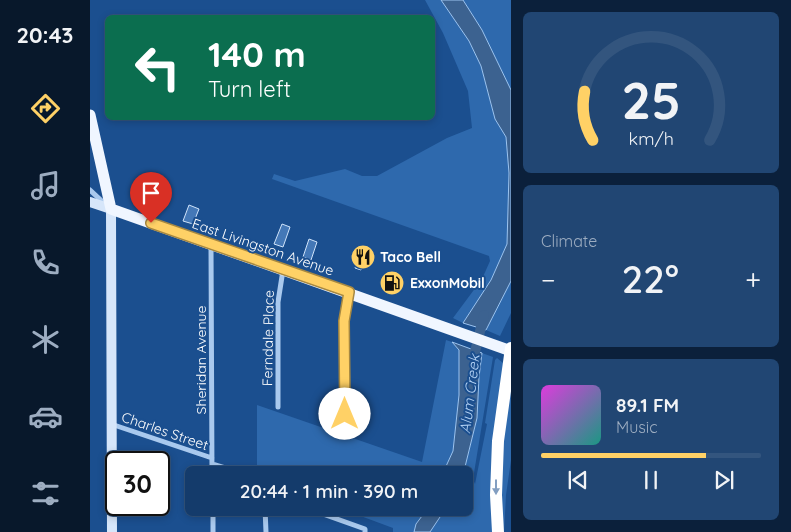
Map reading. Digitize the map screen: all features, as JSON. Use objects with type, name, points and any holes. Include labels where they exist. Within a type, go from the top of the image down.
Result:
[{"type":"highway","points":[[498,532],[496,495],[498,441],[511,350]]},
{"type":"main road","points":[[90,115],[111,209],[112,532]]},
{"type":"main road","name":"East Livingston Avenue","points":[[90,202],[511,350]]},
{"type":"street","points":[[90,190],[111,209]]},
{"type":"street","name":"Sheridan Avenue","points":[[211,245],[212,466]]},
{"type":"street","name":"Ferndale Place","points":[[278,407],[278,302],[283,270]]},
{"type":"street","points":[[345,428],[344,321],[349,292]]},
{"type":"street","name":"Charles Street","points":[[111,424],[225,466]]},
{"type":"street","points":[[213,516],[213,532]]},
{"type":"street","points":[[265,516],[266,532]]},
{"type":"street","points":[[327,516],[365,531]]},
{"type":"shaded area","points":[[425,0],[441,0],[469,41],[481,66],[495,119],[506,137],[509,173],[507,244],[491,280],[463,323],[453,318],[482,279],[490,261],[489,256],[272,179],[274,174],[295,181],[345,169],[362,176],[377,176],[447,138],[472,128],[468,91],[435,15],[433,15]]},
{"type":"shaded area","points":[[463,0],[511,0],[511,90],[482,30]]},
{"type":"shaded area","points":[[511,281],[511,313],[500,336],[486,330]]},
{"type":"shaded area","points":[[446,340],[452,342],[459,350],[459,395],[453,451],[446,466],[257,466],[257,405],[422,462]]},
{"type":"shaded area","points":[[482,353],[493,357],[473,479],[473,466],[465,466],[477,418]]},
{"type":"shaded area","points":[[497,358],[503,363],[494,532],[430,532],[441,516],[473,516],[473,479],[475,484],[487,424],[485,423],[495,360]]},
{"type":"shaded area","points":[[511,371],[511,460],[506,495],[504,532],[498,489]]},
{"type":"shaded area","points":[[361,516],[422,516],[416,524],[414,532],[393,532],[393,528]]},
{"type":"water","points":[[441,0],[463,0],[482,30],[511,90],[511,281],[486,330],[463,323],[491,280],[507,244],[509,173],[506,137],[495,119],[481,66],[469,41]]},
{"type":"water","points":[[452,342],[482,353],[477,418],[465,466],[446,466],[453,451],[459,395],[459,350]]},
{"type":"water","points":[[422,516],[441,516],[430,532],[414,532],[416,524]]},
{"type":"building","points":[[189,205],[199,209],[193,224],[183,221]]},
{"type":"building","points":[[282,224],[290,227],[283,247],[274,244]]},
{"type":"building","points":[[309,239],[317,242],[311,260],[303,257]]},
{"type":"building","name":"Taco Bell","points":[[362,249],[369,252],[361,270],[355,268]]},
{"type":"building","name":"ExxonMobil","points":[[387,274],[402,279],[397,293],[382,288]]},
{"type":"waterway","name":"Alum Creek","points":[[472,364],[484,315]]},
{"type":"place","name":"Taco Bell","points":[[363,257]]},
{"type":"place","name":"ExxonMobil","points":[[392,283]]},
{"type":"route","points":[[151,223],[349,292],[344,321],[345,414]]}]
